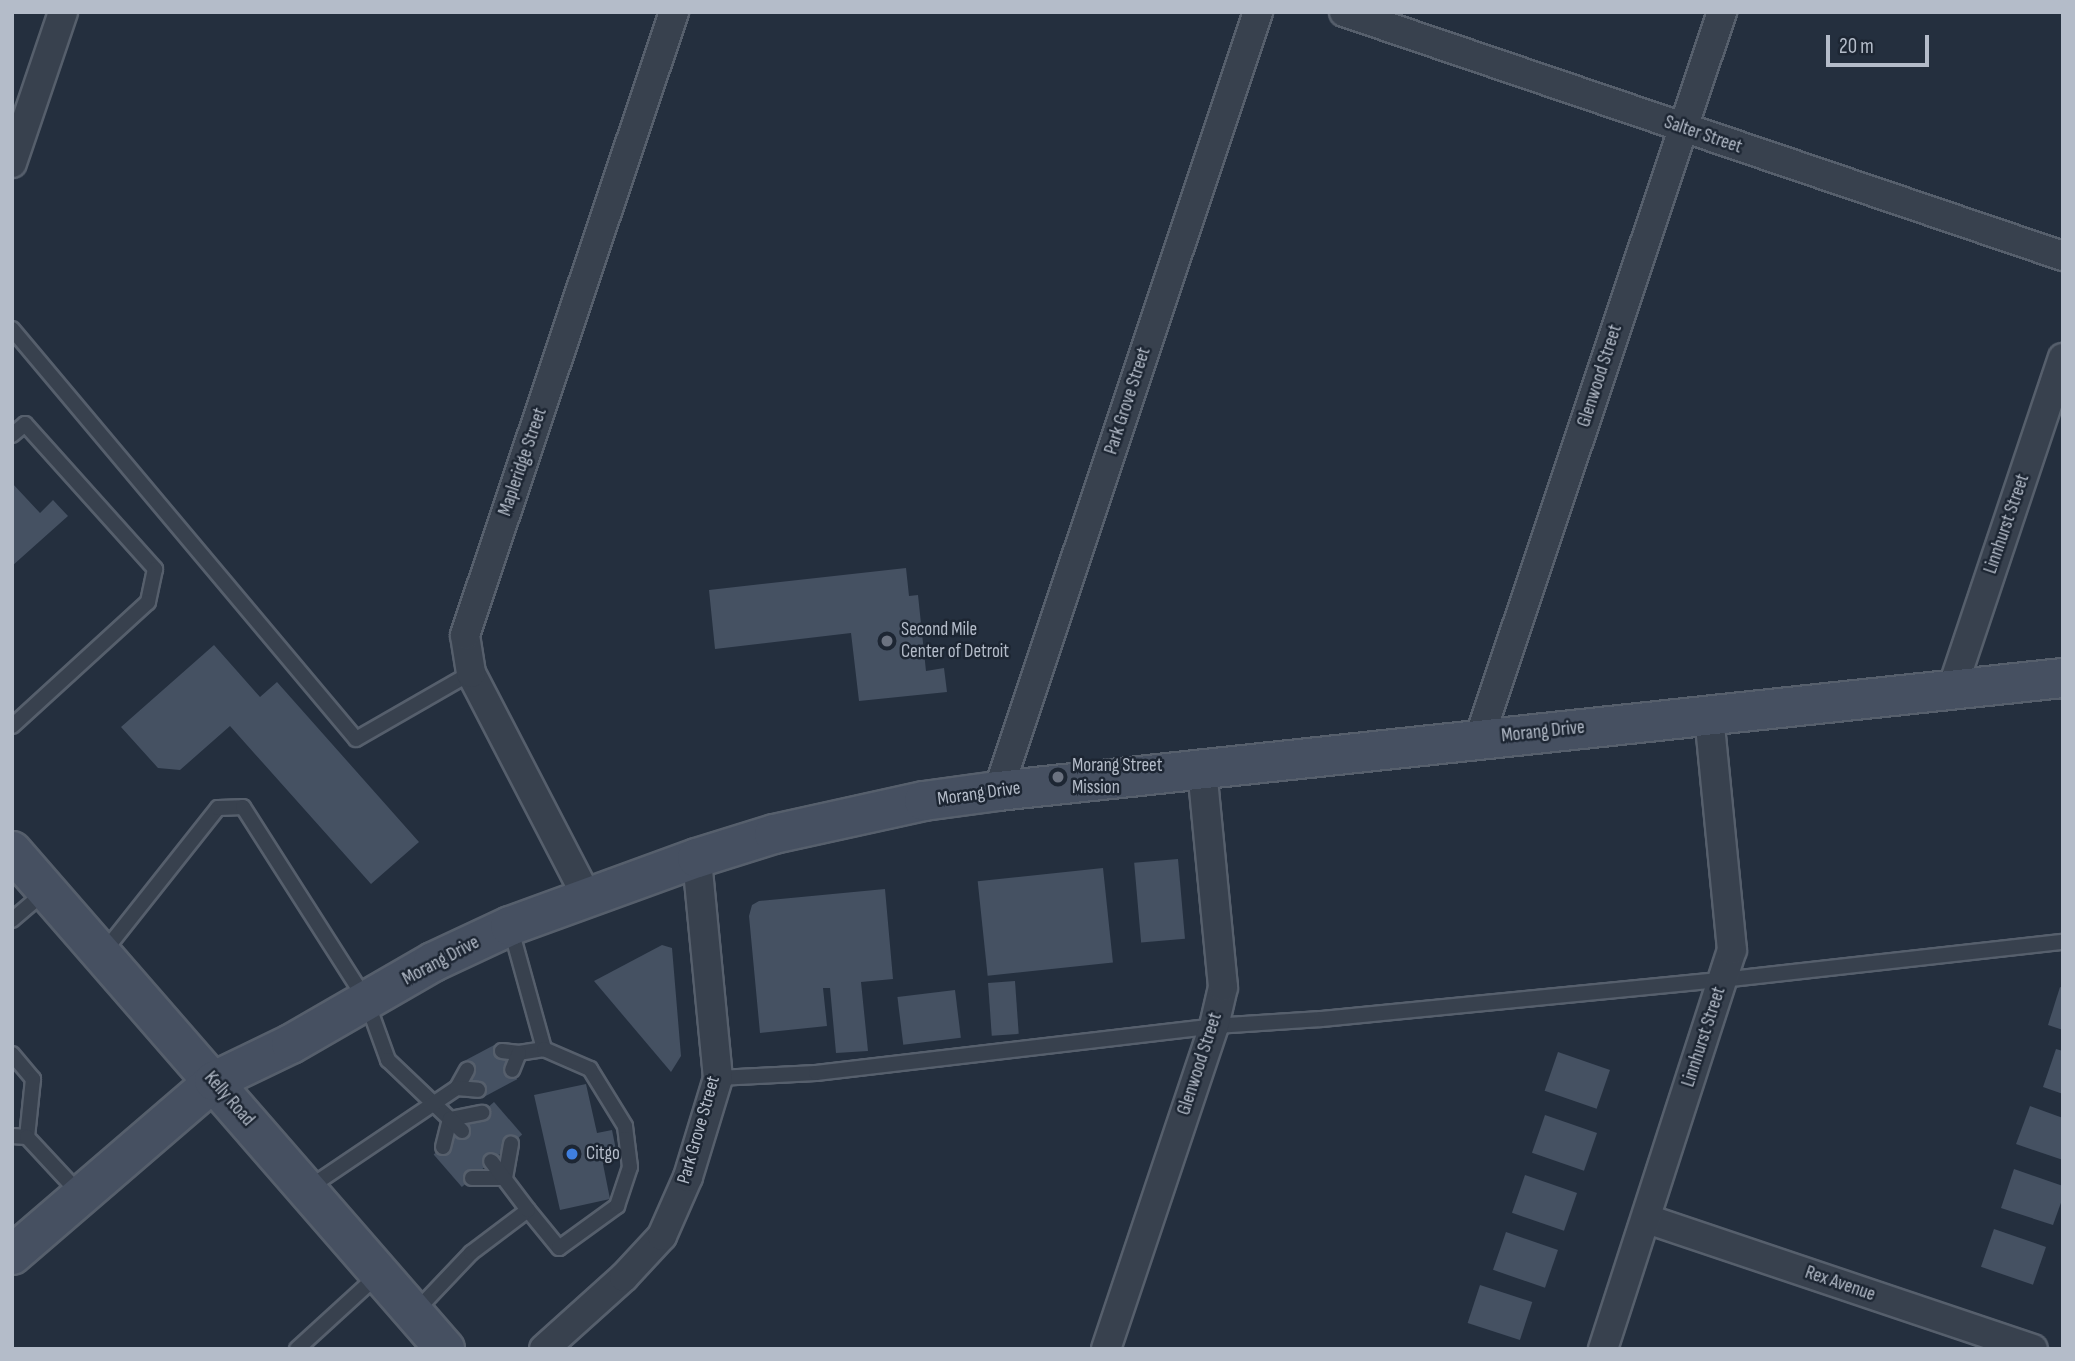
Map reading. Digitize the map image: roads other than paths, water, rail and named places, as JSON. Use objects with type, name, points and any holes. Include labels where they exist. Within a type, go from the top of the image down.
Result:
[{"type":"street","points":[[12,163],[62,12]]},
{"type":"street","name":"Mapleridge Street","points":[[587,897],[471,673],[465,635],[674,12]]},
{"type":"street","name":"Park Grove Street","points":[[998,790],[1258,12]]},
{"type":"street","name":"Salter Street","points":[[1344,12],[2063,256]]},
{"type":"street","name":"Glenwood Street","points":[[1479,739],[1722,12]]},
{"type":"street","name":"Linnhurst Street","points":[[1952,689],[2063,358]]},
{"type":"street","name":"Morang Drive","points":[[12,1255],[214,1081],[367,1002],[433,962],[510,926],[697,858],[849,816],[998,790],[2063,678]]},
{"type":"street","name":"Linnhurst Street","points":[[1602,1349],[1647,1219],[1732,950],[1709,715]]},
{"type":"street","name":"Glenwood Street","points":[[1105,1349],[1214,1026],[1223,987],[1202,768]]},
{"type":"street","name":"Kelly Road","points":[[12,851],[445,1349]]},
{"type":"street","name":"Park Grove Street","points":[[544,1349],[624,1277],[662,1236],[688,1177],[718,1078],[697,858]]},
{"type":"street","name":"Rex Avenue","points":[[1647,1219],[2033,1349]]},
{"type":"lane","points":[[12,329],[356,739],[471,673]]},
{"type":"lane","points":[[12,435],[25,424],[155,569],[148,602],[12,726]]},
{"type":"lane","points":[[102,954],[218,808],[243,807],[367,1002],[388,1060],[462,1131]]},
{"type":"lane","points":[[12,920],[47,890]]},
{"type":"lane","points":[[510,926],[544,1049]]},
{"type":"lane","points":[[718,1078],[816,1073],[1214,1026],[1321,1019],[1722,980],[2063,942]]},
{"type":"lane","points":[[491,1161],[559,1248],[617,1206],[630,1167],[625,1126],[590,1069],[544,1049],[502,1051]]},
{"type":"lane","points":[[512,1070],[519,1052]]},
{"type":"lane","points":[[12,1054],[33,1079],[19,1136],[81,1195]]},
{"type":"lane","points":[[307,1189],[457,1088],[467,1070]]},
{"type":"lane","points":[[457,1088],[478,1090]]},
{"type":"lane","points":[[450,1119],[482,1113]]},
{"type":"lane","points":[[443,1147],[450,1119]]},
{"type":"lane","points":[[505,1178],[510,1144]]},
{"type":"lane","points":[[472,1178],[505,1178]]},
{"type":"lane","points":[[414,1312],[471,1253],[528,1210]]},
{"type":"lane","points":[[297,1349],[380,1273]]},
{"type":"place","name":"Second Mile Center of Detroit","points":[[887,641]]},
{"type":"place","name":"Morang Street Mission","points":[[1058,777]]},
{"type":"place","name":"Citgo","points":[[572,1154]]}]
